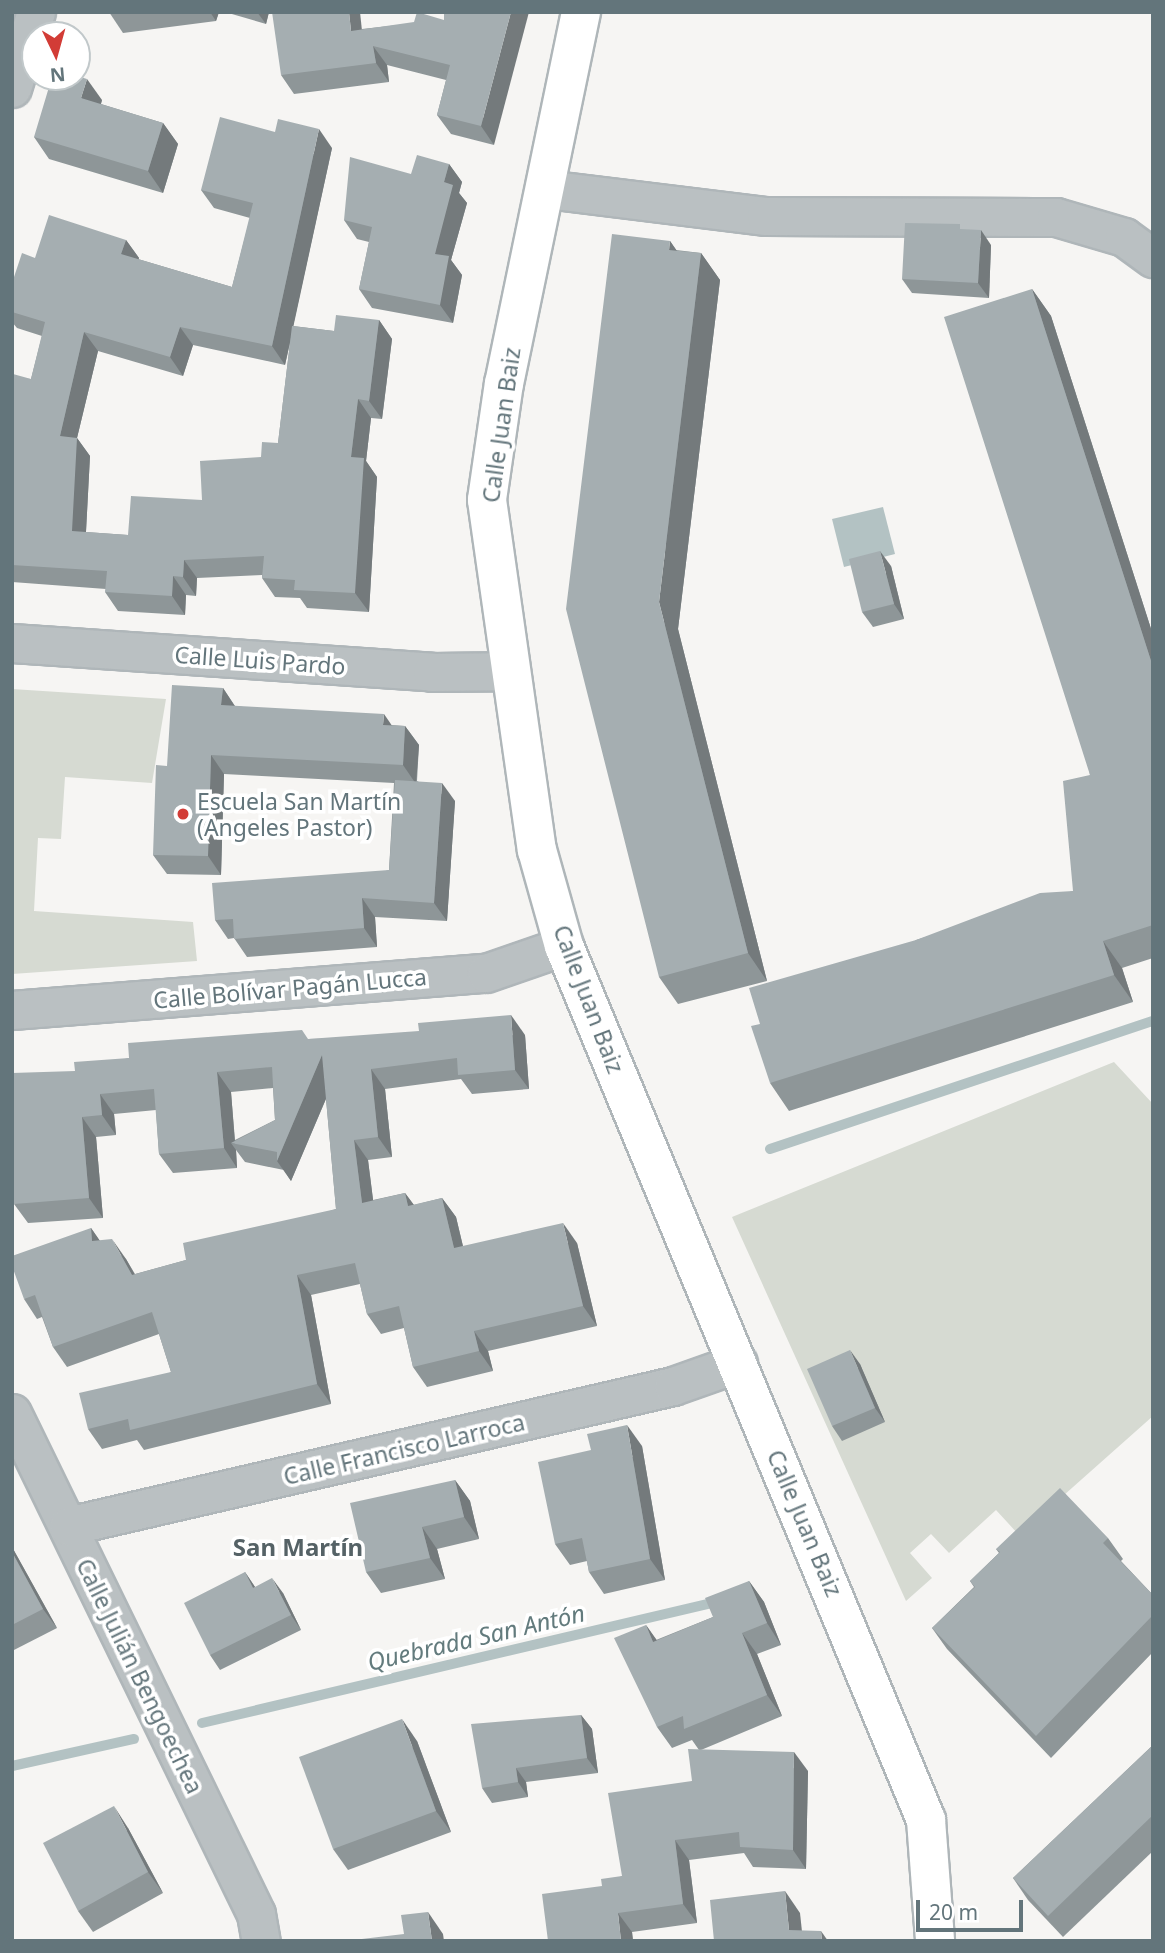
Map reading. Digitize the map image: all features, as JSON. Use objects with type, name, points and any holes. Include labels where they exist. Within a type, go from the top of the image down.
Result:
[{"type":"street","points":[[12,88],[36,12]]},
{"type":"street","name":"Calle Juan Baiz","points":[[582,12],[487,500],[509,671],[537,850],[564,946],[926,1819],[934,1941]]},
{"type":"street","points":[[546,189],[766,216],[1056,216],[1124,237],[1153,258]]},
{"type":"street","name":"Calle Luis Pardo","points":[[12,643],[432,672],[509,671]]},
{"type":"street","name":"Calle Bolívar Pagán Lucca","points":[[12,1010],[486,973],[564,946]]},
{"type":"street","name":"Calle Francisco Larroca","points":[[68,1527],[673,1386],[738,1363]]},
{"type":"street","name":"Calle Julián Bengoechea","points":[[12,1413],[256,1914],[261,1941]]},
{"type":"shaded area","points":[[883,507],[895,554],[844,567],[832,519]]},
{"type":"shaded area","points":[[12,689],[166,699],[152,783],[65,777],[61,839],[38,838],[34,911],[193,922],[197,961],[12,974]]},
{"type":"shaded area","points":[[1114,1062],[1153,1104],[1153,1416],[1019,1535],[996,1510],[949,1553],[931,1534],[910,1553],[932,1578],[906,1601],[732,1217]]},
{"type":"building","points":[[272,12],[349,12],[351,31],[414,22],[417,12],[444,20],[444,12],[511,12],[481,126],[437,115],[450,65],[373,46],[376,63],[281,75]]},
{"type":"building","points":[[48,91],[83,91],[81,98],[163,123],[148,171],[34,137]]},
{"type":"building","points":[[220,117],[275,132],[278,119],[319,129],[272,346],[180,327],[170,357],[84,332],[60,436],[77,438],[72,531],[128,535],[131,496],[202,500],[200,461],[261,457],[262,442],[278,443],[292,326],[334,331],[336,315],[379,320],[369,401],[358,399],[351,457],[364,458],[355,593],[294,590],[295,580],[262,578],[264,556],[184,560],[183,577],[173,576],[172,596],[105,592],[107,571],[12,565],[12,378],[13,374],[31,379],[45,322],[12,312],[12,283],[22,253],[35,258],[49,215],[126,240],[121,254],[232,287],[253,203],[201,190]]},
{"type":"building","points":[[417,155],[449,164],[444,182],[453,185],[435,254],[449,256],[440,305],[359,289],[372,227],[344,220],[350,157],[411,174]]},
{"type":"building","points":[[905,223],[960,224],[960,229],[981,230],[978,283],[902,279]]},
{"type":"building","points":[[612,234],[670,241],[669,250],[701,253],[659,602],[748,953],[659,977],[566,609]]},
{"type":"building","points":[[1032,289],[1153,667],[1153,925],[1103,941],[1114,975],[770,1083],[751,1026],[760,1024],[749,988],[916,940],[1040,893],[1073,891],[1063,781],[1090,775],[944,317]]},
{"type":"building","points":[[880,551],[894,604],[862,612],[849,559]]},
{"type":"building","points":[[172,685],[223,688],[221,705],[384,714],[383,725],[405,726],[403,765],[211,755],[208,856],[153,855],[156,765],[167,766]]},
{"type":"building","points":[[395,780],[442,783],[434,903],[362,898],[364,928],[234,939],[233,919],[215,920],[212,883],[389,870]]},
{"type":"building","points":[[511,1015],[515,1070],[458,1075],[457,1058],[371,1069],[378,1137],[354,1140],[362,1203],[405,1193],[408,1206],[442,1198],[454,1248],[563,1223],[583,1306],[474,1331],[479,1351],[413,1367],[399,1306],[367,1314],[355,1263],[297,1275],[317,1384],[130,1430],[128,1419],[88,1429],[79,1393],[171,1372],[152,1312],[53,1347],[35,1295],[24,1299],[12,1266],[12,1256],[91,1228],[92,1241],[112,1239],[132,1275],[186,1260],[183,1243],[336,1209],[322,1055],[277,1161],[277,1152],[231,1143],[275,1120],[272,1067],[217,1072],[224,1148],[159,1154],[154,1089],[100,1094],[102,1115],[82,1117],[89,1198],[14,1204],[12,1073],[75,1071],[74,1062],[129,1058],[128,1043],[302,1030],[308,1039],[419,1031],[418,1023]]},
{"type":"building","points":[[850,1350],[875,1408],[832,1426],[807,1369]]},
{"type":"building","points":[[627,1425],[650,1559],[589,1572],[582,1538],[555,1544],[538,1462],[591,1450],[587,1434]]},
{"type":"building","points":[[455,1480],[464,1517],[422,1527],[430,1558],[366,1572],[350,1503]]},
{"type":"building","points":[[1060,1488],[1108,1538],[1103,1543],[1153,1595],[1153,1615],[1036,1736],[932,1628],[975,1587],[970,1581],[1000,1552],[996,1549]]},
{"type":"building","points":[[12,1552],[43,1609],[12,1625]]},
{"type":"building","points":[[245,1572],[253,1588],[272,1578],[291,1615],[210,1655],[184,1603]]},
{"type":"building","points":[[749,1581],[767,1623],[742,1633],[767,1695],[684,1729],[683,1716],[657,1727],[614,1638],[646,1625],[653,1642],[713,1617],[705,1598]]},
{"type":"building","points":[[581,1715],[587,1758],[516,1768],[518,1782],[482,1788],[471,1724]]},
{"type":"building","points":[[402,1719],[436,1811],[333,1849],[299,1757]]},
{"type":"building","points":[[1153,1745],[1153,1815],[1048,1916],[1013,1878]]},
{"type":"building","points":[[688,1749],[794,1752],[793,1850],[740,1847],[739,1832],[675,1840],[683,1904],[618,1913],[621,1941],[548,1941],[542,1894],[602,1886],[601,1879],[622,1876],[608,1793],[692,1781]]},
{"type":"building","points":[[114,1806],[148,1872],[78,1911],[43,1843]]},
{"type":"building","points":[[785,1891],[789,1930],[821,1931],[822,1941],[714,1941],[710,1900]]},
{"type":"building","points":[[428,1912],[432,1941],[345,1941],[404,1934],[401,1915]]},
{"type":"waterway","points":[[770,1149],[1153,1021]]},
{"type":"waterway","name":"Quebrada San Antón","points":[[202,1723],[720,1601]]},
{"type":"waterway","name":"Quebrada San Antón","points":[[12,1766],[134,1739]]},
{"type":"place","name":"Escuela San Martín (Angeles Pastor)","points":[[183,814]]},
{"type":"district","name":"San Martín","points":[[298,1547]]}]
